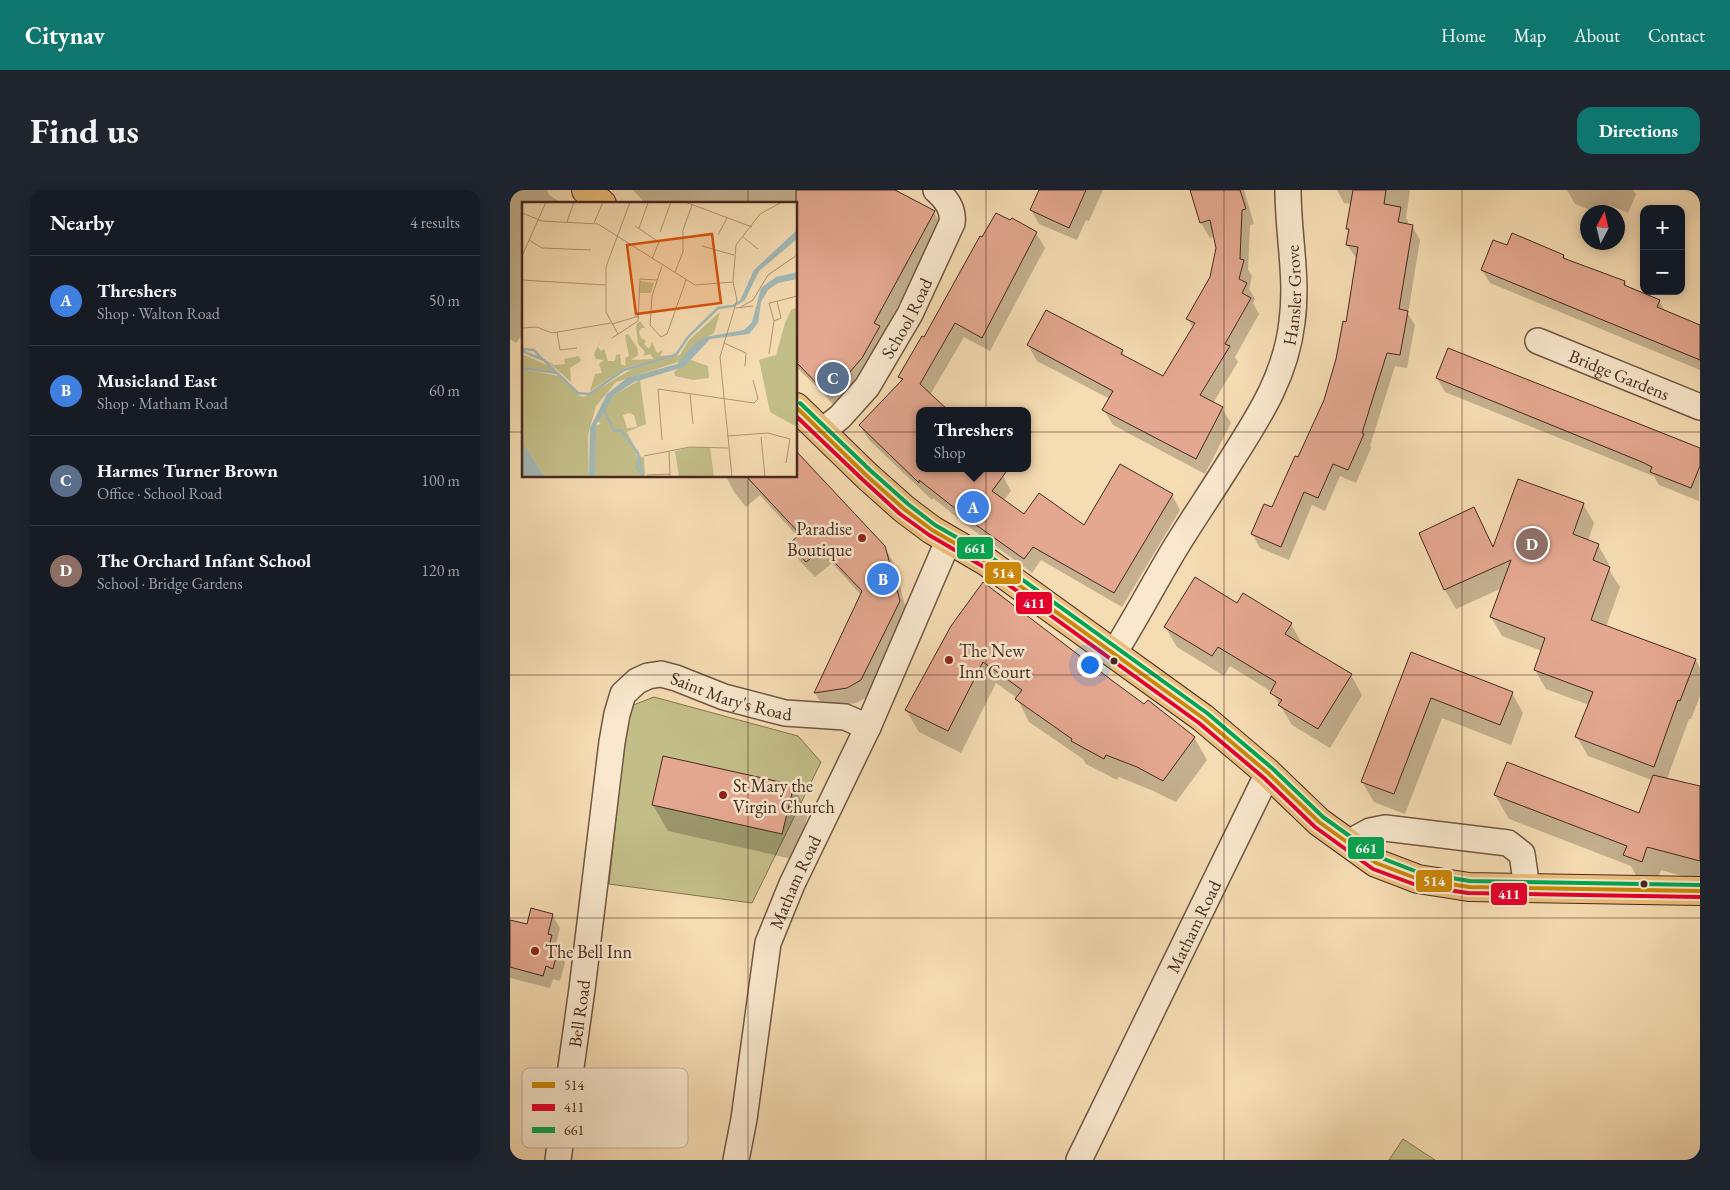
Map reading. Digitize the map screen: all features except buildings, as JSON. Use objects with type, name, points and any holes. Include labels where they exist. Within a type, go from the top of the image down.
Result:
[{"type":"main road","points":[[586,190],[600,202]]},
{"type":"main road","points":[[798,409],[918,520],[987,562],[1203,718],[1268,773],[1319,822],[1376,863],[1418,879],[1469,887],[1700,891]]},
{"type":"street","name":"School Road","points":[[821,432],[840,418],[867,387],[910,314],[952,223],[951,209],[936,190]]},
{"type":"street","name":"Hansler Grove","points":[[1114,653],[1176,547],[1274,390],[1286,354],[1292,322],[1294,290],[1288,190]]},
{"type":"street","name":"Bridge Gardens","points":[[1538,341],[1700,407]]},
{"type":"street","name":"Matham Road","points":[[736,1160],[744,1119],[768,943],[792,884],[868,727],[949,539]]},
{"type":"street","name":"Saint Mary's Road","points":[[597,866],[617,714],[623,694],[636,681],[648,676],[661,674],[724,697],[785,713],[844,717],[868,727]]},
{"type":"street","name":"Matham Road","points":[[1079,1160],[1268,773]]},
{"type":"street","points":[[1348,844],[1370,831],[1385,828],[1508,843],[1522,854],[1527,888]]},
{"type":"street","name":"Bell Road","points":[[571,1068],[597,866]]},
{"type":"shaded area","points":[[654,697],[798,736],[821,762],[752,903],[609,884],[628,707]]},
{"type":"shaded area","points":[[1403,1139],[1435,1160],[1389,1160]]},
{"type":"transit line","name":"661","points":[[800,403],[908,504],[935,525],[991,557],[1207,713],[1272,768],[1323,817],[1379,857],[1420,873],[1470,881],[1700,885]]},
{"type":"transit line","name":"514","points":[[798,409],[904,509],[932,530],[987,562],[1203,718],[1268,773],[1319,822],[1376,863],[1418,879],[1469,887],[1700,891]]},
{"type":"transit line","name":"411","points":[[798,418],[900,514],[929,535],[984,567],[1199,723],[1264,778],[1315,827],[1373,869],[1416,885],[1468,893],[1700,897]]},
{"type":"place","name":"Harmes Turner Brown","points":[[833,378]]},
{"type":"place","name":"Threshers","points":[[973,507]]},
{"type":"place","name":"Paradise Boutique","points":[[862,538]]},
{"type":"place","name":"The Orchard Infant School","points":[[1532,544]]},
{"type":"place","name":"Musicland East","points":[[883,579]]},
{"type":"place","name":"The New Inn Court","points":[[949,660]]},
{"type":"place","name":"St Mary the Virgin Church","points":[[723,795]]},
{"type":"place","name":"The Bell Inn","points":[[535,951]]}]
